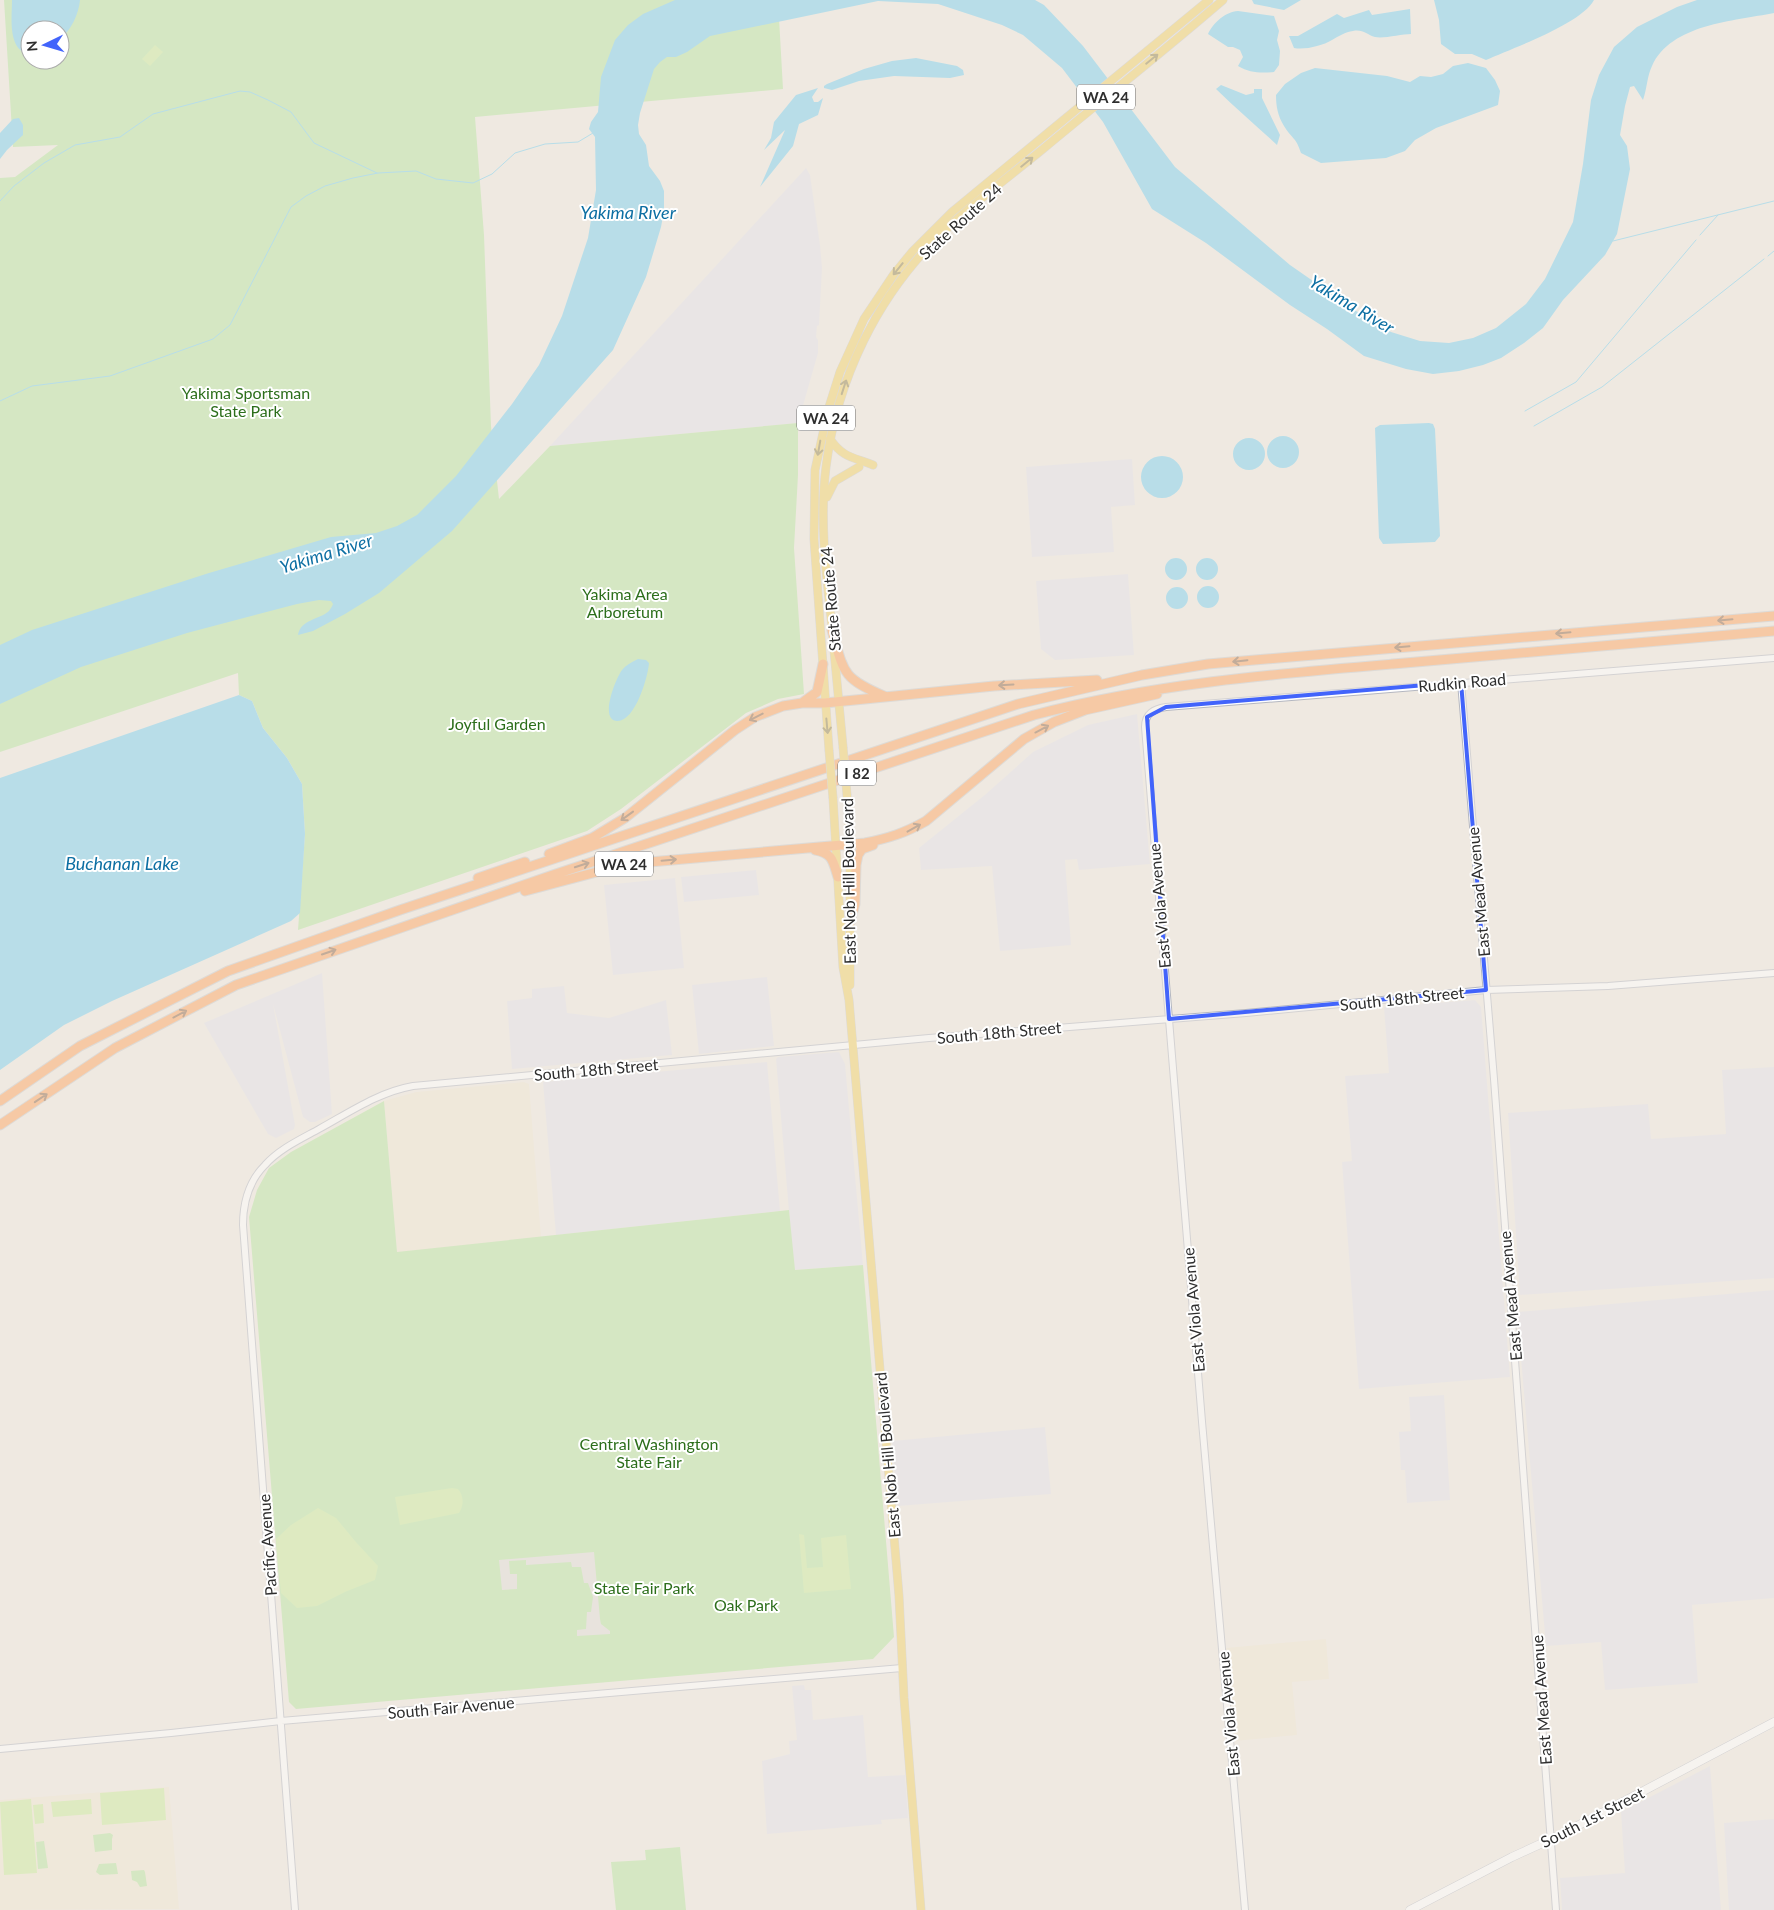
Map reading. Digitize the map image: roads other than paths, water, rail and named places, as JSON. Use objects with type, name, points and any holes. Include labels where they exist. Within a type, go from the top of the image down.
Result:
[{"type":"highway","name":"I 82","points":[[0,1101],[80,1046],[228,970],[400,910],[1018,704],[1142,675],[1208,664],[1774,616]]},
{"type":"highway","name":"WA 24","points":[[832,630],[842,666],[852,680],[865,688],[887,697],[994,686],[1142,675]]},
{"type":"highway","name":"I 82","points":[[0,1125],[115,1048],[236,984],[418,920],[1066,706],[1159,688],[1271,675],[1774,631]]},
{"type":"highway","name":"WA 24","points":[[400,910],[446,889],[592,838],[625,818],[735,730],[755,717],[783,706],[802,703],[817,692],[822,664]]},
{"type":"highway","name":"WA 24","points":[[418,920],[493,902],[534,888],[627,864],[850,844],[894,837],[926,820],[1024,740],[1039,730],[1085,710],[1163,693],[1236,683],[1271,675]]},
{"type":"highway","points":[[802,703],[840,702],[887,697]]},
{"type":"highway","points":[[850,922],[856,904],[856,865],[858,856],[862,849],[894,837]]},
{"type":"highway","points":[[808,847],[824,852],[832,858],[838,877]]},
{"type":"main road","name":"State Route 24","points":[[825,703],[814,539],[813,503],[816,470],[821,440],[840,372],[864,319],[894,274],[927,236],[983,186],[1209,0]]},
{"type":"main road","name":"State Route 24","points":[[840,702],[825,564],[824,501],[830,439],[844,386],[860,348],[884,305],[903,277],[927,248],[959,217],[1223,0]]},
{"type":"main road","points":[[830,439],[841,453],[873,465]]},
{"type":"main road","points":[[824,501],[834,481],[859,467]]},
{"type":"main road","name":"East Nob Hill Boulevard","points":[[840,702],[850,844],[849,1000]]},
{"type":"main road","name":"East Nob Hill Boulevard","points":[[825,703],[837,845],[843,968],[849,1000],[899,1596],[902,1668],[921,1910]]},
{"type":"main road","name":"South 1st Street","points":[[1410,1910],[1551,1839],[1774,1722]]},
{"type":"street","name":"Rudkin Road","points":[[1150,712],[1166,706],[1774,658]]},
{"type":"street","name":"East Mead Avenue","points":[[1461,682],[1556,1910]]},
{"type":"street","name":"East Viola Avenue","points":[[1150,712],[1146,716],[1144,727],[1207,1487],[1245,1910]]},
{"type":"street","name":"South 18th Street","points":[[254,1181],[264,1165],[282,1150],[377,1096],[407,1087],[1486,990],[1608,986],[1774,972]]},
{"type":"street","name":"Pacific Avenue","points":[[254,1181],[246,1201],[243,1225],[296,1910]]},
{"type":"street","name":"South Fair Avenue","points":[[0,1749],[171,1733],[281,1720],[902,1668]]},
{"type":"water","points":[[12,0],[80,0],[78,10],[70,28],[70,20],[20,20],[20,50],[14,40]]},
{"type":"water","name":"Yakima River","points":[[675,0],[1035,0],[1044,5],[1083,46],[1175,167],[1290,265],[1359,313],[1391,332],[1420,341],[1449,343],[1473,338],[1496,328],[1526,304],[1545,279],[1573,222],[1591,100],[1599,75],[1614,47],[1637,27],[1677,7],[1697,0],[1774,0],[1774,13],[1705,27],[1673,41],[1661,52],[1650,70],[1643,100],[1634,86],[1630,87],[1620,135],[1627,146],[1630,169],[1617,234],[1605,255],[1563,300],[1543,328],[1524,343],[1501,358],[1483,365],[1459,371],[1433,374],[1406,369],[1364,356],[1290,305],[1206,243],[1152,209],[1103,122],[1062,68],[1023,35],[1002,25],[938,4],[878,1],[710,36],[687,52],[676,57],[667,57],[660,62],[654,69],[640,113],[639,134],[646,145],[649,166],[660,181],[664,191],[664,211],[646,277],[613,350],[452,531],[379,593],[313,631],[298,635],[306,623],[329,611],[333,604],[331,601],[319,600],[297,604],[187,633],[81,667],[0,704],[0,645],[32,630],[209,573],[331,537],[376,533],[397,526],[417,515],[456,476],[512,404],[539,365],[562,316],[588,238],[596,190],[595,137],[589,129],[591,122],[598,112],[601,77],[615,40],[628,25],[643,14]]},
{"type":"water","points":[[1252,0],[1301,0],[1284,10],[1254,4]]},
{"type":"water","points":[[1434,0],[1594,0],[1587,9],[1561,26],[1486,60],[1472,54],[1455,54],[1441,44],[1439,20]]},
{"type":"water","points":[[1410,9],[1411,34],[1378,37],[1362,31],[1353,31],[1323,44],[1303,48],[1294,48],[1289,36],[1298,36],[1337,14],[1344,18],[1369,10],[1372,15]]},
{"type":"water","points":[[1238,11],[1274,16],[1279,31],[1277,40],[1280,51],[1279,65],[1274,72],[1255,72],[1238,66],[1243,57],[1240,50],[1228,47],[1208,34],[1220,19],[1229,13]]},
{"type":"water","points":[[916,58],[957,66],[963,70],[964,75],[950,78],[894,76],[859,81],[832,90],[824,88],[827,84],[864,69],[892,61]]},
{"type":"water","points":[[1468,63],[1486,68],[1495,80],[1500,91],[1498,105],[1436,128],[1415,140],[1405,151],[1386,158],[1321,163],[1301,153],[1296,141],[1280,119],[1276,104],[1276,95],[1285,84],[1301,73],[1315,68],[1387,76],[1410,82],[1420,76],[1431,77],[1443,74],[1453,66]]},
{"type":"water","points":[[1221,85],[1246,95],[1254,93],[1254,89],[1262,89],[1262,98],[1280,135],[1277,145],[1216,89]]},
{"type":"water","points":[[818,88],[812,97],[814,102],[818,102],[823,98],[818,115],[799,124],[793,146],[760,187],[785,130],[764,150],[771,138],[774,122],[796,95]]},
{"type":"water","points":[[19,118],[23,125],[23,135],[0,159],[0,133],[13,119]]},
{"type":"water","points":[[1433,424],[1435,429],[1440,536],[1435,542],[1383,544],[1379,538],[1375,428],[1380,425]]},
{"type":"water","points":[[1283,436],[1295,440],[1299,452],[1295,464],[1283,468],[1271,464],[1267,452],[1271,440]]},
{"type":"water","points":[[1249,438],[1261,442],[1265,454],[1261,466],[1249,470],[1237,466],[1233,454],[1237,442]]},
{"type":"water","points":[[1162,456],[1177,462],[1183,477],[1177,492],[1162,498],[1147,492],[1141,477],[1147,462]]},
{"type":"water","points":[[1176,558],[1184,561],[1187,569],[1184,577],[1176,580],[1168,577],[1165,569],[1168,561]]},
{"type":"water","points":[[1207,558],[1215,561],[1218,569],[1215,577],[1207,580],[1199,577],[1196,569],[1199,561]]},
{"type":"water","points":[[1208,586],[1216,589],[1219,597],[1216,605],[1208,608],[1200,605],[1197,597],[1200,589]]},
{"type":"water","points":[[1177,587],[1185,590],[1188,598],[1185,606],[1177,609],[1169,606],[1166,598],[1169,590]]},
{"type":"water","points":[[638,659],[646,660],[649,663],[643,688],[635,707],[624,719],[617,721],[611,719],[609,708],[614,686],[622,670]]},
{"type":"water","name":"Buchanan Lake","points":[[239,695],[252,701],[263,728],[287,758],[302,784],[305,834],[300,913],[291,921],[112,1001],[64,1025],[0,1070],[0,778]]},
{"type":"waterway","points":[[0,201],[14,186],[44,163],[75,145],[120,137],[153,114],[240,91],[250,92],[291,112],[314,143],[377,173]]},
{"type":"waterway","points":[[0,401],[32,386],[110,376],[213,339],[230,325],[291,207],[325,186],[378,173],[416,171],[436,179],[473,183],[492,174],[515,153],[545,144],[578,142],[593,133]]},
{"type":"waterway","points":[[1613,241],[1774,201]]},
{"type":"waterway","points":[[1700,235],[1718,215]]},
{"type":"waterway","points":[[1525,411],[1576,382],[1696,240]]},
{"type":"waterway","points":[[1768,256],[1774,251]]},
{"type":"waterway","points":[[1534,426],[1602,387],[1764,259]]},
{"type":"park label","name":"Yakima Sportsman State Park","points":[[246,401]]},
{"type":"park label","name":"Yakima Area Arboretum","points":[[625,602]]},
{"type":"park label","name":"Joyful Garden","points":[[497,723]]},
{"type":"park label","name":"Central Washington State Fair","points":[[649,1452]]},
{"type":"park label","name":"State Fair Park","points":[[644,1587]]},
{"type":"park label","name":"Oak Park","points":[[746,1604]]}]
